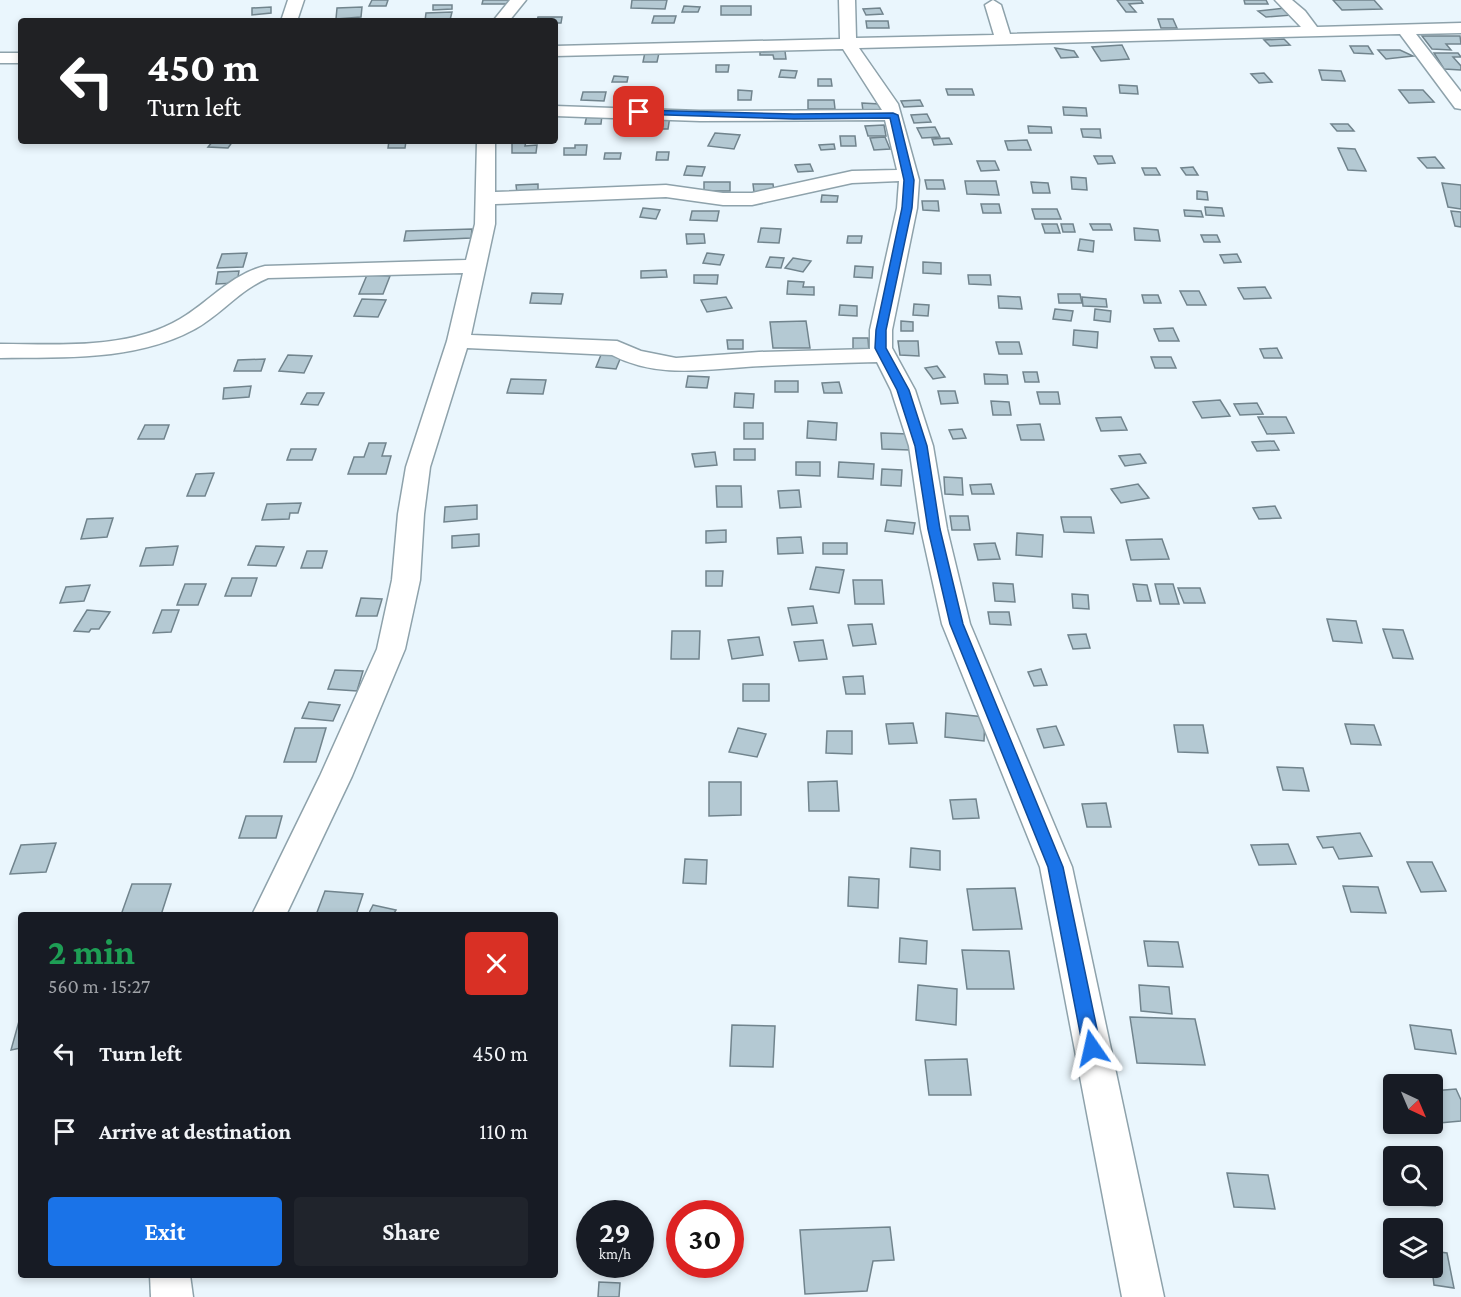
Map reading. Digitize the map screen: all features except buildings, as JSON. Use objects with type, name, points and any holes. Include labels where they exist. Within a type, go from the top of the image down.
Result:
[{"type":"street","points":[[290,18],[296,0]]},
{"type":"street","points":[[503,18],[518,0]]},
{"type":"street","points":[[847,0],[848,44],[876,82],[893,115],[908,175],[907,208],[881,330],[881,348],[903,390],[921,446],[934,529],[956,624],[1056,867],[1143,1297]]},
{"type":"street","points":[[1283,0],[1299,14],[1311,30]]},
{"type":"street","points":[[993,5],[1004,40]]},
{"type":"street","points":[[558,51],[1311,30],[1461,28]]},
{"type":"street","points":[[1404,29],[1461,104]]},
{"type":"street","points":[[0,58],[18,58]]},
{"type":"street","points":[[558,111],[700,116],[893,115]]},
{"type":"street","points":[[270,912],[336,776],[391,649],[406,580],[411,514],[418,467],[458,340],[485,224],[486,144]]},
{"type":"street","points":[[485,198],[666,191],[723,199],[752,199],[852,177],[908,175]]},
{"type":"street","points":[[0,351],[88,349],[125,346],[155,339],[181,328],[207,312],[250,278],[262,273],[295,270],[474,266]]},
{"type":"street","points":[[458,340],[617,348],[634,357],[676,365],[759,359],[884,355]]},
{"type":"street","points":[[170,1278],[172,1297]]},
{"type":"route","points":[[639,112],[700,116],[893,115],[909,180],[907,208],[881,330],[881,348],[903,390],[921,446],[934,529],[956,624],[1056,867],[1092,1048]]}]
